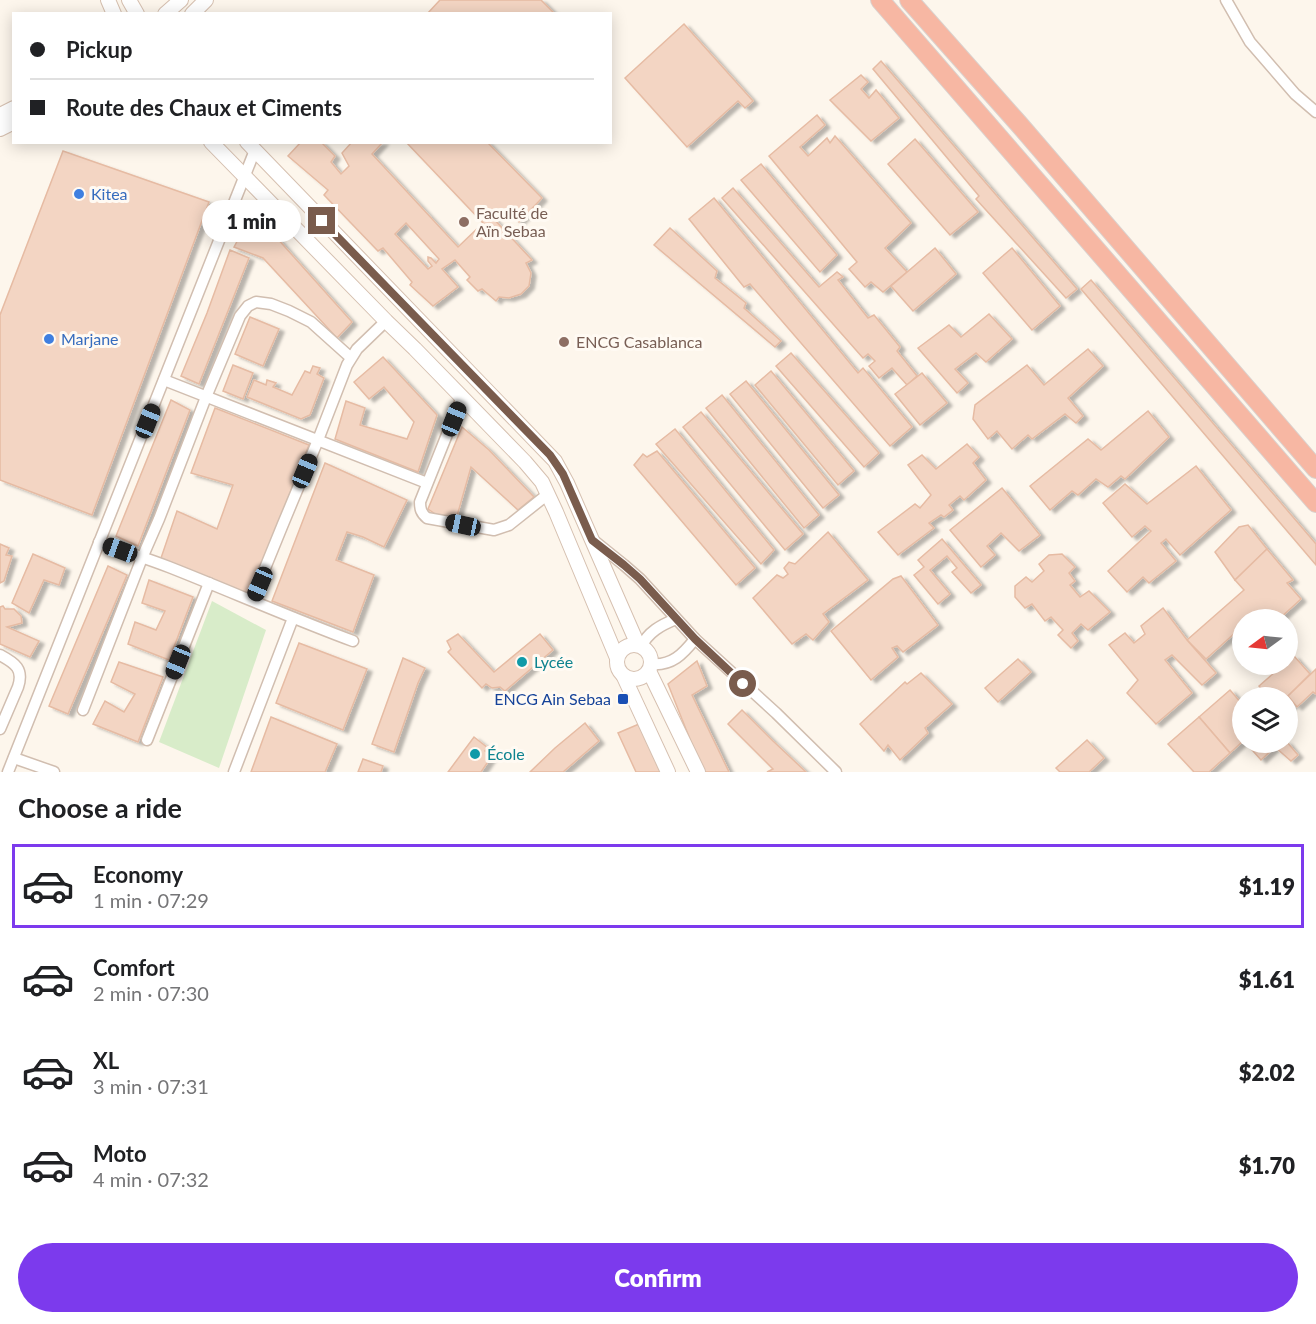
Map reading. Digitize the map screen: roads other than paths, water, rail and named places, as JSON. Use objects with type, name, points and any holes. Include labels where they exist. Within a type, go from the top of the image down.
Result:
[{"type":"highway","points":[[874,0],[899,23]]},
{"type":"highway","points":[[880,0],[1316,503]]},
{"type":"highway","points":[[915,4],[1316,469]]},
{"type":"street","points":[[167,12],[181,0]]},
{"type":"street","points":[[194,12],[208,0]]},
{"type":"street","points":[[1226,0],[1250,42],[1295,94],[1316,112]]},
{"type":"street","points":[[213,144],[462,397],[542,482],[617,658],[617,666],[668,772]]},
{"type":"street","points":[[8,772],[244,177],[251,146]]},
{"type":"street","points":[[251,146],[292,191],[550,455],[563,474],[639,646],[649,654],[650,668],[698,772]]},
{"type":"street","points":[[83,710],[240,316],[248,306],[255,302],[290,311],[311,322],[350,357]]},
{"type":"street","points":[[252,600],[350,357],[386,321]]},
{"type":"street","points":[[164,380],[427,483]]},
{"type":"street","points":[[462,397],[420,502],[420,510],[424,515],[427,518],[494,530],[509,525],[548,494]]},
{"type":"street","points":[[592,540],[640,579],[695,639],[836,772]]},
{"type":"street","points":[[99,542],[353,641]]},
{"type":"street","points":[[147,740],[209,583]]},
{"type":"street","points":[[234,772],[293,618]]},
{"type":"street","points":[[639,646],[653,631],[676,619]]},
{"type":"street","points":[[624,677],[632,680],[640,679],[650,668],[678,658],[695,639]]},
{"type":"street","points":[[617,658],[625,647],[639,646]]},
{"type":"street","points":[[0,655],[13,663],[20,673],[18,687],[0,729]]},
{"type":"street","points":[[14,758],[54,772]]},
{"type":"place","name":"Kitea","points":[[79,194]]},
{"type":"place","name":"Faculté de Aïn Sebaa","points":[[464,222]]},
{"type":"place","name":"Marjane","points":[[49,339]]},
{"type":"place","name":"ENCG Casablanca","points":[[564,342]]},
{"type":"place","name":"Lycée","points":[[522,662]]},
{"type":"place","name":"ENCG Ain Sebaa","points":[[623,699]]},
{"type":"place","name":"École","points":[[475,754]]}]
